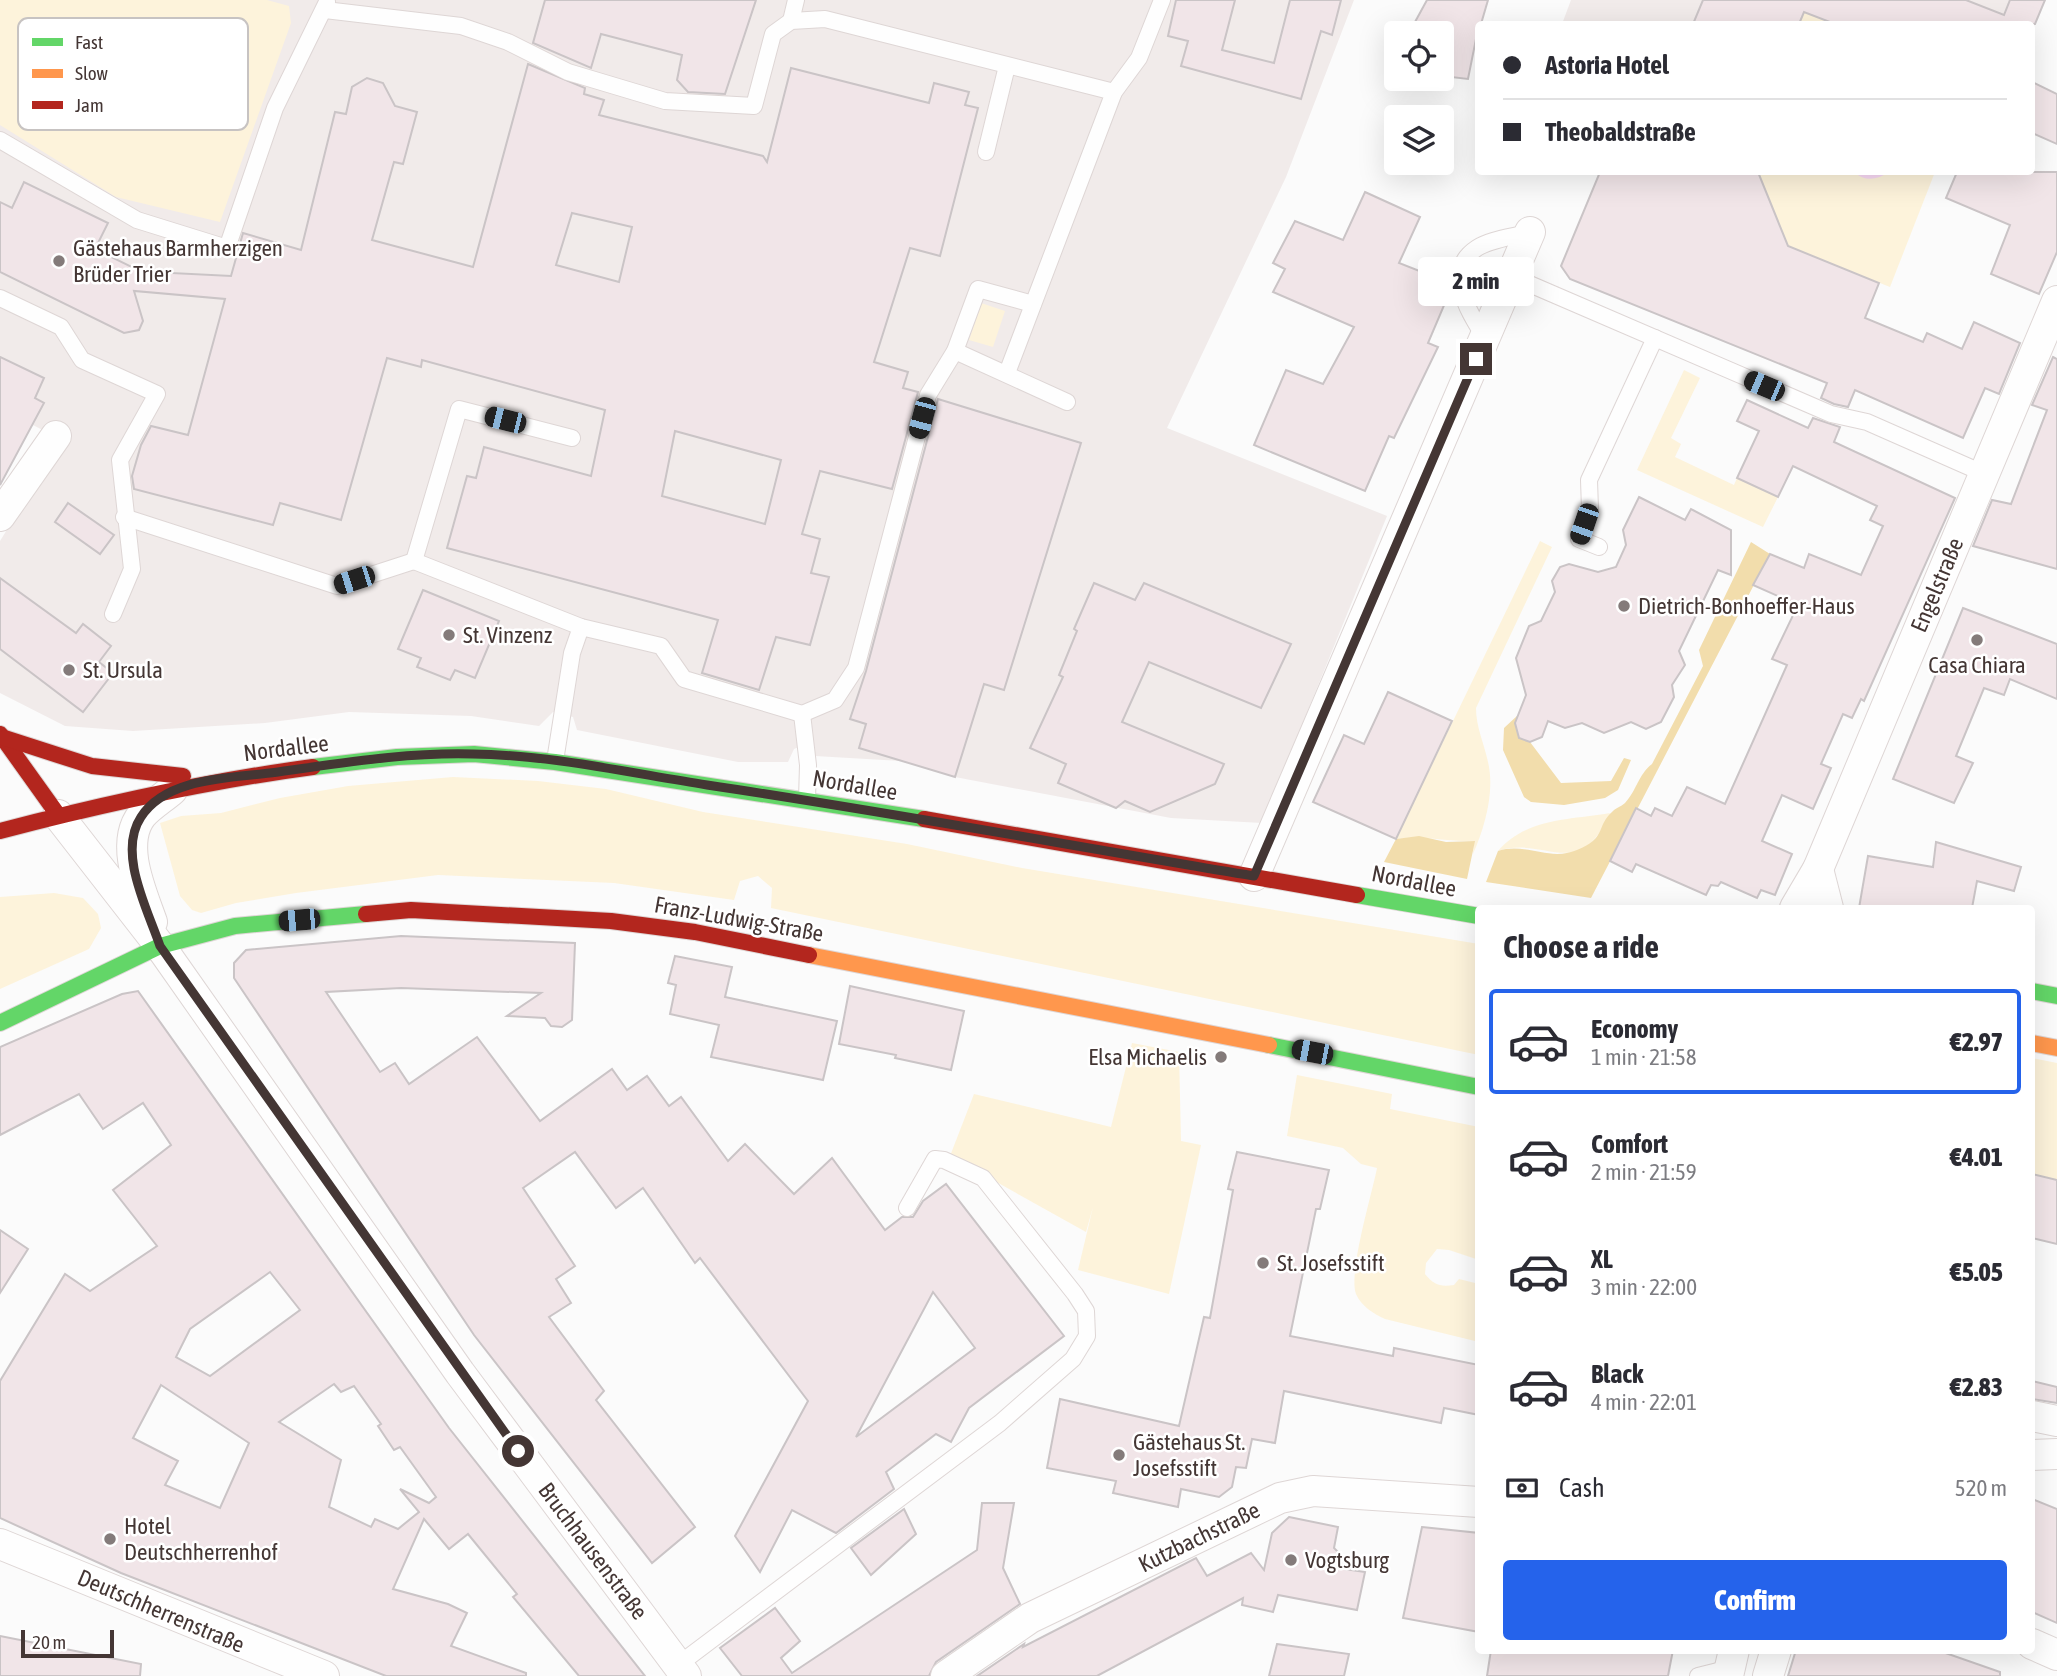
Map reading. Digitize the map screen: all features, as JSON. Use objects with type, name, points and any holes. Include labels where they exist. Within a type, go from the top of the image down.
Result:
[{"type":"main road","name":"Nordallee","points":[[2,736],[92,766],[220,779]]},
{"type":"main road","points":[[2,736],[58,815]]},
{"type":"main road","name":"Nordallee","points":[[0,831],[58,815],[220,779],[397,757],[474,754],[555,762],[807,799],[1475,915]]},
{"type":"main road","points":[[19,782],[22,761]]},
{"type":"main road","name":"Franz-Ludwig-Straße","points":[[0,1023],[160,946],[234,926],[411,910],[611,921],[695,932],[909,972],[1475,1086]]},
{"type":"main road","points":[[2035,992],[2057,996]]},
{"type":"main road","points":[[2035,1044],[2057,1048]]},
{"type":"street","points":[[1254,876],[1530,232]]},
{"type":"street","name":"Engelstraße","points":[[1797,905],[1818,869],[2057,301]]},
{"type":"street","points":[[0,516],[56,436]]},
{"type":"street","name":"Bruchhausenstraße","points":[[160,946],[138,881],[134,837],[141,817],[172,790]]},
{"type":"street","name":"Bruchhausenstraße","points":[[58,815],[160,946],[460,1373],[682,1671]]},
{"type":"street","points":[[1818,869],[1827,905]]},
{"type":"street","points":[[2035,1416],[2057,1420]]},
{"type":"street","points":[[2035,1455],[2057,1454]]},
{"type":"street","name":"Kutzbachstraße","points":[[946,1676],[1030,1618],[1280,1497],[1313,1491],[1475,1502]]},
{"type":"street","name":"Deutschherrenstraße","points":[[0,1544],[265,1655],[324,1676]]},
{"type":"street","points":[[2035,1645],[2057,1655]]},
{"type":"street","points":[[1768,1676],[1775,1654]]},
{"type":"lane","points":[[791,22],[796,0]]},
{"type":"lane","points":[[1007,373],[1114,92],[1139,58],[1163,0]]},
{"type":"lane","points":[[0,140],[137,220],[227,248],[275,108],[326,5],[461,26],[508,42],[568,72],[665,101],[754,106],[773,34],[791,22],[825,19],[1114,92]]},
{"type":"lane","points":[[986,152],[1007,66]]},
{"type":"lane","points":[[1485,338],[1469,313],[1460,290],[1464,262],[1483,246],[1530,232]]},
{"type":"lane","points":[[1511,276],[1831,414],[1867,422],[1985,474]]},
{"type":"lane","points":[[124,517],[337,586],[414,561],[581,627],[661,646],[684,679],[802,714],[835,700],[856,668],[928,395],[955,351],[978,289],[1033,304]]},
{"type":"lane","points":[[0,298],[61,327],[82,360],[158,394],[120,460],[124,517],[132,569],[113,614]]},
{"type":"lane","points":[[1600,547],[1579,539],[1590,509],[1589,480],[1655,338]]},
{"type":"lane","points":[[955,351],[1067,402]]},
{"type":"lane","points":[[414,561],[459,409],[572,438]]},
{"type":"lane","points":[[555,762],[572,653],[581,627]]},
{"type":"lane","points":[[802,714],[808,765],[807,799]]},
{"type":"lane","points":[[682,1671],[1000,1423],[1073,1359],[1087,1336],[1086,1311],[1075,1294],[983,1178],[944,1160],[935,1159],[907,1208]]},
{"type":"lane","points":[[1698,1676],[1731,1665]]},
{"type":"shaded area","points":[[0,0],[1354,0],[1286,177],[1167,428],[1387,516],[1262,823],[1171,818],[955,777],[901,761],[815,756],[813,741],[794,749],[788,762],[738,762],[577,730],[573,717],[553,712],[539,726],[471,716],[349,712],[265,723],[133,731],[65,726],[0,693],[0,541],[62,440],[0,408]]},
{"type":"shaded area","points":[[0,0],[267,0],[289,6],[291,23],[220,222],[116,197],[0,125]]},
{"type":"shaded area","points":[[1571,0],[2045,0],[2035,24],[2035,21],[1563,21]]},
{"type":"shaded area","points":[[1807,5],[1831,17],[1829,21],[1800,21]]},
{"type":"shaded area","points":[[1759,175],[1934,175],[1890,287],[1788,246]]},
{"type":"shaded area","points":[[1859,175],[1884,175],[1871,179]]},
{"type":"shaded area","points":[[981,303],[1005,311],[993,347],[969,340]]},
{"type":"shaded area","points":[[1684,370],[1700,378],[1671,438],[1681,444],[1675,457],[1734,485],[1737,478],[1778,497],[1763,527],[1637,470]]},
{"type":"shaded area","points":[[1540,541],[1552,547],[1476,708],[1490,773],[1490,785],[1485,821],[1473,854],[1474,841],[1396,839]]},
{"type":"shaded area","points":[[1751,542],[1770,554],[1591,898],[1486,882],[1498,851],[1518,849],[1557,854],[1577,850],[1593,841],[1607,817],[1629,798],[1652,764],[1703,666],[1699,650]]},
{"type":"shaded area","points":[[1518,715],[1515,723],[1519,738],[1530,742],[1561,783],[1611,781],[1624,758],[1631,760],[1618,790],[1605,798],[1564,805],[1531,802],[1524,797],[1503,750],[1504,728]]},
{"type":"shaded area","points":[[453,777],[538,781],[606,789],[703,812],[907,844],[1022,868],[1475,943],[1475,1054],[771,908],[772,888],[758,876],[740,881],[734,900],[614,883],[438,875],[296,893],[236,903],[201,913],[192,910],[180,896],[160,823],[181,816],[221,813],[280,798],[348,786]]},
{"type":"shaded area","points":[[1610,813],[1598,834],[1586,847],[1573,852],[1560,853],[1531,848],[1498,851],[1509,840],[1535,826]]},
{"type":"shaded area","points":[[1419,836],[1446,842],[1475,841],[1467,879],[1384,862],[1396,839]]},
{"type":"shaded area","points":[[54,893],[83,898],[98,914],[101,928],[89,949],[0,989],[0,897]]},
{"type":"shaded area","points":[[1132,1043],[1179,1052],[1181,1141],[1201,1145],[1169,1294],[1078,1270],[1093,1207],[1086,1232],[950,1156],[974,1094],[1111,1127]]},
{"type":"shaded area","points":[[2035,1059],[2057,1063],[2057,1180],[2035,1175]]},
{"type":"shaded area","points":[[1297,1075],[1392,1094],[1390,1109],[1475,1126],[1475,1259],[1437,1249],[1426,1263],[1425,1274],[1434,1283],[1441,1285],[1454,1285],[1459,1279],[1475,1283],[1475,1341],[1385,1319],[1361,1302],[1354,1284],[1355,1269],[1377,1168],[1361,1164],[1343,1148],[1287,1136]]},
{"type":"building","points":[[545,0],[756,0],[725,94],[688,92],[677,80],[682,55],[601,34],[591,68],[533,43]]},
{"type":"building","points":[[1176,0],[1235,0],[1222,50],[1274,63],[1290,0],[1341,0],[1332,35],[1321,31],[1301,99],[1181,66],[1188,41],[1168,36]]},
{"type":"building","points":[[1427,0],[1488,0],[1482,21],[1475,21],[1475,44],[1468,79],[1454,77],[1454,21],[1416,21]]},
{"type":"building","points":[[1703,0],[1966,0],[2004,15],[2010,0],[2045,0],[2035,24],[2035,21],[1827,21],[1804,12],[1800,21],[1694,21]]},
{"type":"building","points":[[528,64],[585,88],[584,94],[604,100],[599,115],[763,156],[767,162],[791,68],[929,103],[934,83],[969,92],[965,105],[978,108],[940,256],[910,248],[874,362],[908,372],[903,388],[918,392],[892,489],[820,471],[802,534],[820,539],[811,573],[829,577],[810,645],[776,637],[759,690],[702,673],[718,620],[447,548],[467,476],[476,478],[484,447],[591,476],[605,410],[422,360],[421,367],[387,358],[341,520],[280,503],[273,525],[134,489],[132,476],[141,445],[151,426],[188,435],[225,299],[134,291],[143,321],[139,330],[124,333],[0,272],[0,202],[12,208],[24,182],[108,223],[95,249],[152,277],[152,272],[231,276],[243,233],[301,250],[335,112],[346,114],[352,87],[367,78],[383,83],[395,106],[417,112],[403,164],[394,162],[372,240],[473,267]],"holes":[[[572,213],[632,227],[619,282],[556,265]],[[675,431],[781,460],[765,524],[662,496]]]},
{"type":"building","points":[[2035,83],[2057,94],[2057,144],[2035,134]]},
{"type":"building","points":[[2035,172],[2057,172],[2057,252],[2039,294],[1991,274],[2010,225],[1946,198],[1956,175],[2035,175]]},
{"type":"building","points":[[1599,175],[1759,175],[1788,246],[1879,283],[1865,318],[1923,342],[1927,333],[1962,349],[1974,322],[2020,343],[1999,394],[1985,388],[1963,438],[1855,390],[1848,407],[1834,404],[1821,398],[1827,383],[1570,279],[1561,266]]},
{"type":"building","points":[[1365,192],[1420,217],[1399,263],[1450,283],[1451,289],[1428,343],[1438,347],[1394,438],[1389,436],[1365,491],[1254,445],[1286,370],[1323,384],[1354,327],[1273,292],[1285,269],[1273,263],[1295,221],[1343,240]]},
{"type":"building","points":[[0,357],[44,378],[35,398],[44,403],[0,485]]},
{"type":"building","points":[[2053,357],[2057,359],[2057,569],[1973,546],[1992,500],[2011,504],[2047,410],[2032,405]]},
{"type":"building","points":[[938,399],[1081,443],[1004,690],[984,684],[955,777],[859,748],[866,724],[850,719],[866,671]]},
{"type":"building","points":[[1747,400],[1808,428],[1813,418],[1840,427],[1834,442],[1955,498],[1864,701],[1861,699],[1852,718],[1843,714],[1821,764],[1831,768],[1813,809],[1782,795],[1762,841],[1792,854],[1775,895],[1761,890],[1757,898],[1721,882],[1718,886],[1711,885],[1706,895],[1636,864],[1632,872],[1610,861],[1636,808],[1651,816],[1655,808],[1672,816],[1687,787],[1725,804],[1787,665],[1772,659],[1798,605],[1753,585],[1770,554],[1804,568],[1809,554],[1861,575],[1883,526],[1870,520],[1877,506],[1793,466],[1778,497],[1737,478],[1759,431],[1737,421]]},
{"type":"building","name":"Dietrich-Bonhoeffer-Haus","points":[[1639,497],[1685,520],[1691,509],[1731,530],[1731,575],[1718,570],[1679,651],[1685,665],[1672,685],[1674,697],[1661,722],[1646,729],[1631,722],[1604,733],[1582,723],[1565,728],[1548,721],[1542,737],[1530,742],[1519,738],[1515,723],[1526,695],[1516,658],[1529,626],[1541,621],[1555,592],[1552,581],[1560,567],[1569,564],[1598,572],[1616,567],[1626,545],[1623,530]]},
{"type":"building","points":[[68,503],[114,535],[100,554],[55,522]]},
{"type":"building","points":[[0,578],[76,633],[83,624],[111,646],[99,662],[113,673],[83,712],[0,649]]},
{"type":"building","points":[[1094,583],[1135,600],[1144,583],[1291,644],[1261,708],[1149,662],[1122,722],[1224,764],[1215,784],[1150,812],[1125,801],[1116,808],[1058,783],[1066,764],[1030,748],[1063,677],[1059,675],[1077,631],[1074,629]]},
{"type":"building","name":"St. Vinzenz","points":[[423,590],[499,621],[475,678],[455,670],[450,680],[417,667],[421,658],[398,649]]},
{"type":"building","points":[[1963,608],[2057,644],[2057,699],[2010,679],[2004,695],[1984,688],[1956,756],[1973,763],[1954,803],[1893,779]]},
{"type":"building","points":[[1388,692],[1452,721],[1396,839],[1313,802],[1344,735],[1364,744]]},
{"type":"building","points":[[1936,842],[2021,867],[2014,891],[1977,881],[1973,905],[1860,905],[1868,856],[1933,867]]},
{"type":"building","points":[[401,936],[575,943],[572,1020],[562,1027],[551,1026],[545,1018],[507,1016],[541,993],[401,988],[326,992],[380,1072],[395,1063],[409,1084],[477,1037],[540,1121],[612,1069],[627,1090],[647,1076],[669,1106],[681,1097],[728,1161],[745,1144],[794,1194],[832,1158],[885,1230],[902,1217],[913,1217],[923,1201],[946,1184],[1064,1336],[969,1408],[951,1442],[936,1434],[886,1472],[894,1489],[836,1533],[792,1510],[760,1572],[735,1536],[808,1401],[700,1258],[695,1263],[643,1188],[616,1208],[575,1152],[523,1188],[575,1266],[556,1279],[571,1303],[549,1317],[604,1391],[596,1400],[695,1527],[652,1563],[474,1335],[234,978],[234,963],[246,950]],"holes":[[[933,1292],[975,1348],[856,1437]]]},
{"type":"building","points":[[675,956],[732,967],[725,997],[837,1021],[823,1080],[711,1057],[719,1025],[670,1014],[676,985],[668,983]]},
{"type":"building","points":[[850,986],[964,1011],[951,1070],[895,1058],[896,1055],[839,1044]]},
{"type":"building","points":[[138,991],[449,1428],[645,1676],[579,1676],[513,1597],[517,1594],[468,1534],[449,1549],[424,1519],[393,1589],[448,1604],[467,1613],[451,1646],[526,1673],[526,1676],[386,1676],[121,1573],[0,1518],[0,1381],[65,1274],[90,1291],[157,1246],[113,1190],[171,1145],[143,1103],[103,1129],[79,1094],[0,1135],[0,1047],[122,994]],"holes":[[[270,1272],[300,1310],[210,1376],[176,1357],[190,1329]],[[334,1384],[341,1392],[354,1386],[381,1424],[378,1426],[394,1450],[400,1447],[436,1497],[429,1503],[400,1489],[419,1512],[398,1529],[375,1519],[371,1527],[329,1507],[341,1460],[279,1422]],[[161,1385],[249,1443],[220,1508],[165,1485],[178,1461],[133,1438]]]},
{"type":"building","points":[[1237,1152],[1329,1170],[1320,1209],[1316,1209],[1290,1336],[1393,1356],[1394,1348],[1475,1364],[1475,1414],[1444,1408],[1441,1423],[1284,1391],[1275,1443],[1252,1439],[1246,1468],[1236,1467],[1232,1487],[1219,1497],[1181,1489],[1178,1507],[1113,1493],[1116,1481],[1047,1468],[1060,1399],[1179,1426],[1204,1317],[1210,1318],[1233,1190],[1228,1189]]},
{"type":"building","points":[[2035,1175],[2057,1180],[2057,1244],[2035,1239]]},
{"type":"building","points":[[0,1230],[28,1249],[0,1293]]},
{"type":"building","points":[[2035,1382],[2057,1387],[2057,1403],[2035,1399]]},
{"type":"building","points":[[2035,1500],[2057,1509],[2057,1623],[2035,1613]]},
{"type":"building","points":[[982,1503],[1014,1503],[1003,1568],[1020,1604],[936,1662],[929,1676],[742,1676],[720,1648],[775,1608],[800,1641],[781,1658],[792,1673],[977,1550]]},
{"type":"building","points":[[904,1509],[916,1534],[871,1575],[851,1548]]},
{"type":"building","points":[[1289,1517],[1338,1527],[1334,1548],[1343,1557],[1345,1569],[1365,1572],[1357,1610],[1278,1595],[1273,1612],[1242,1605],[1243,1598],[1097,1676],[977,1676],[1024,1644],[1023,1647],[1196,1558],[1207,1576],[1251,1553],[1264,1570],[1272,1533]]},
{"type":"building","points":[[1422,1527],[1475,1533],[1475,1631],[1403,1618]]},
{"type":"building","points":[[0,1636],[141,1664],[140,1676],[0,1676]]},
{"type":"building","points":[[1277,1644],[1349,1654],[1344,1676],[1269,1676]]},
{"type":"building","points":[[1490,1654],[1672,1654],[1668,1676],[1487,1676]]},
{"type":"building","points":[[1795,1654],[1948,1654],[2000,1672],[2000,1676],[1788,1676]]},
{"type":"traffic: fast","points":[[313,767],[397,757],[474,754],[555,762],[924,819]]},
{"type":"traffic: fast","points":[[1357,895],[1475,915]]},
{"type":"traffic: fast","points":[[0,1023],[160,946],[235,926],[366,914]]},
{"type":"traffic: fast","points":[[2035,992],[2057,996]]},
{"type":"traffic: fast","points":[[1269,1045],[1475,1086]]},
{"type":"traffic: slow","points":[[809,955],[1269,1045]]},
{"type":"traffic: slow","points":[[2035,1044],[2057,1048]]},
{"type":"traffic: jam","points":[[0,734],[58,815]]},
{"type":"traffic: jam","points":[[5,738],[92,766],[183,776]]},
{"type":"traffic: jam","points":[[0,831],[156,794],[313,767]]},
{"type":"traffic: jam","points":[[924,819],[1357,895]]},
{"type":"traffic: jam","points":[[366,914],[411,910],[611,921],[695,932],[809,955]]},
{"type":"place","name":"Gästehaus Barmherzigen Brüder Trier","points":[[59,261]]},
{"type":"place","name":"Dietrich-Bonhoeffer-Haus","points":[[1624,606]]},
{"type":"place","name":"St. Vinzenz","points":[[449,635]]},
{"type":"place","name":"Casa Chiara","points":[[1977,640]]},
{"type":"place","name":"St. Ursula","points":[[69,670]]},
{"type":"place","name":"Elsa Michaelis","points":[[1221,1057]]},
{"type":"place","name":"St. Josefsstift","points":[[1263,1263]]},
{"type":"place","name":"Gästehaus St. Josefsstift","points":[[1119,1455]]},
{"type":"place","name":"Hotel Deutschherrenhof","points":[[110,1539]]},
{"type":"place","name":"Vogtsburg","points":[[1291,1560]]},
{"type":"route","points":[[518,1451],[460,1373],[160,946],[133,858],[134,837],[141,817],[172,790],[220,779],[397,757],[474,754],[555,762],[830,803],[1254,876],[1476,359]]}]
